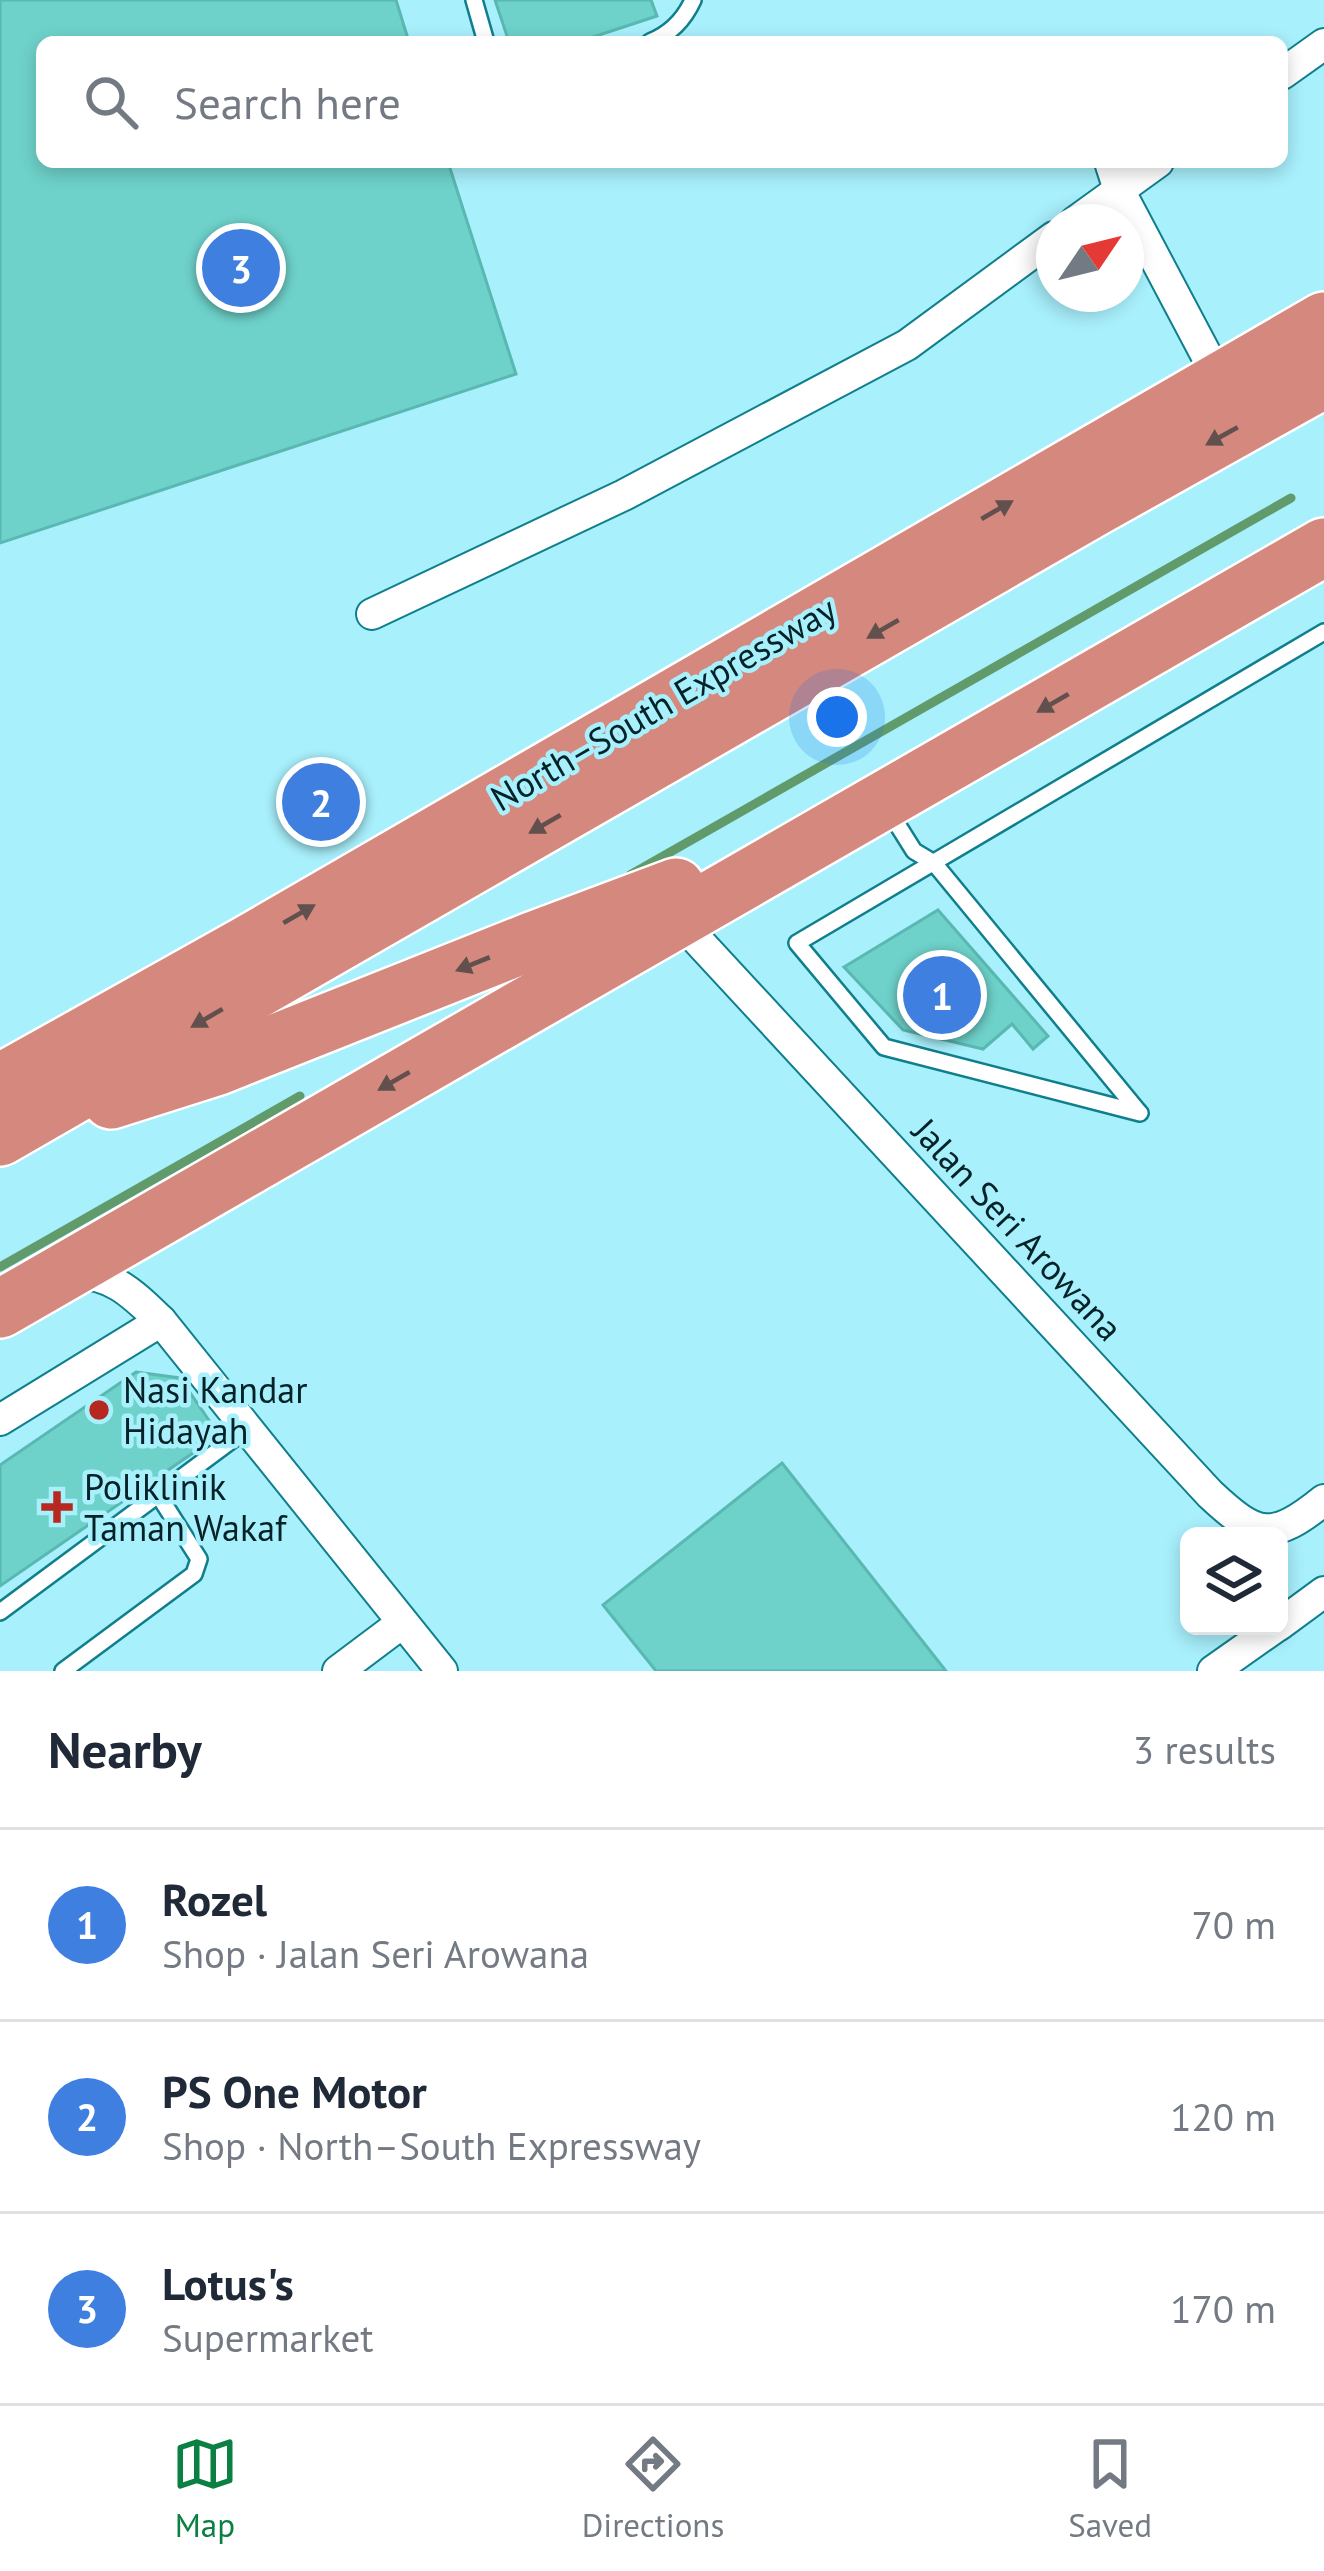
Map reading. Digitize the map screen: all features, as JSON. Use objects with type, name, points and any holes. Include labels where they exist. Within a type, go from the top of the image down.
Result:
[{"type":"highway","name":"North–South Expressway","points":[[12,1112],[245,946],[1324,321]]},
{"type":"highway","name":"North–South Expressway","points":[[12,1112],[1324,379]]},
{"type":"highway","points":[[1113,668],[1324,505]]},
{"type":"highway","points":[[0,1310],[1324,547]]},
{"type":"highway","points":[[12,1112],[127,1096],[218,1066],[532,941],[819,836]]},
{"type":"street","points":[[1288,70],[1324,44]]},
{"type":"street","points":[[1090,204],[1114,176],[1220,381]]},
{"type":"street","points":[[372,614],[624,495],[907,345],[1036,250]]},
{"type":"street","name":"Jalan Seri Arowana","points":[[677,918],[1234,1517],[1253,1528],[1275,1530],[1324,1500]]},
{"type":"street","points":[[161,1321],[140,1277],[138,1260],[145,1239],[169,1210]]},
{"type":"street","points":[[59,1275],[104,1276],[128,1290],[161,1321],[442,1671]]},
{"type":"street","points":[[0,1420],[161,1321]]},
{"type":"street","points":[[1288,1618],[1324,1592]]},
{"type":"street","points":[[338,1671],[402,1623]]},
{"type":"street","points":[[1213,1671],[1259,1658]]},
{"type":"lane","points":[[474,0],[484,36]]},
{"type":"lane","points":[[661,36],[673,29],[693,0]]},
{"type":"lane","points":[[883,800],[914,851],[934,863],[1140,1113],[884,1047],[797,944],[934,863],[1324,632]]},
{"type":"lane","points":[[0,1612],[247,1429]]},
{"type":"lane","points":[[63,1671],[194,1574],[200,1558],[159,1496]]},
{"type":"building","points":[[0,0],[396,0],[407,36],[36,36],[36,168],[450,168],[516,374],[0,543]]},
{"type":"building","points":[[495,0],[651,0],[657,16],[596,36],[507,36]]},
{"type":"building","points":[[938,910],[1048,1036],[1033,1049],[1012,1024],[983,1049],[903,1030],[844,967]]},
{"type":"building","points":[[136,1372],[180,1378],[219,1435],[0,1586],[0,1465]]},
{"type":"building","points":[[782,1463],[946,1671],[656,1671],[603,1605]]},
{"type":"waterway","points":[[630,875],[1291,498]]},
{"type":"waterway","points":[[0,1267],[300,1096]]},
{"type":"place","name":"Lotus's","points":[[241,268]]},
{"type":"place","name":"PS One Motor","points":[[321,802]]},
{"type":"place","name":"Rozel","points":[[942,995]]},
{"type":"place","name":"Nasi Kandar Hidayah","points":[[99,1410]]},
{"type":"place","name":"Poliklinik Taman Wakaf","points":[[57,1507]]}]
